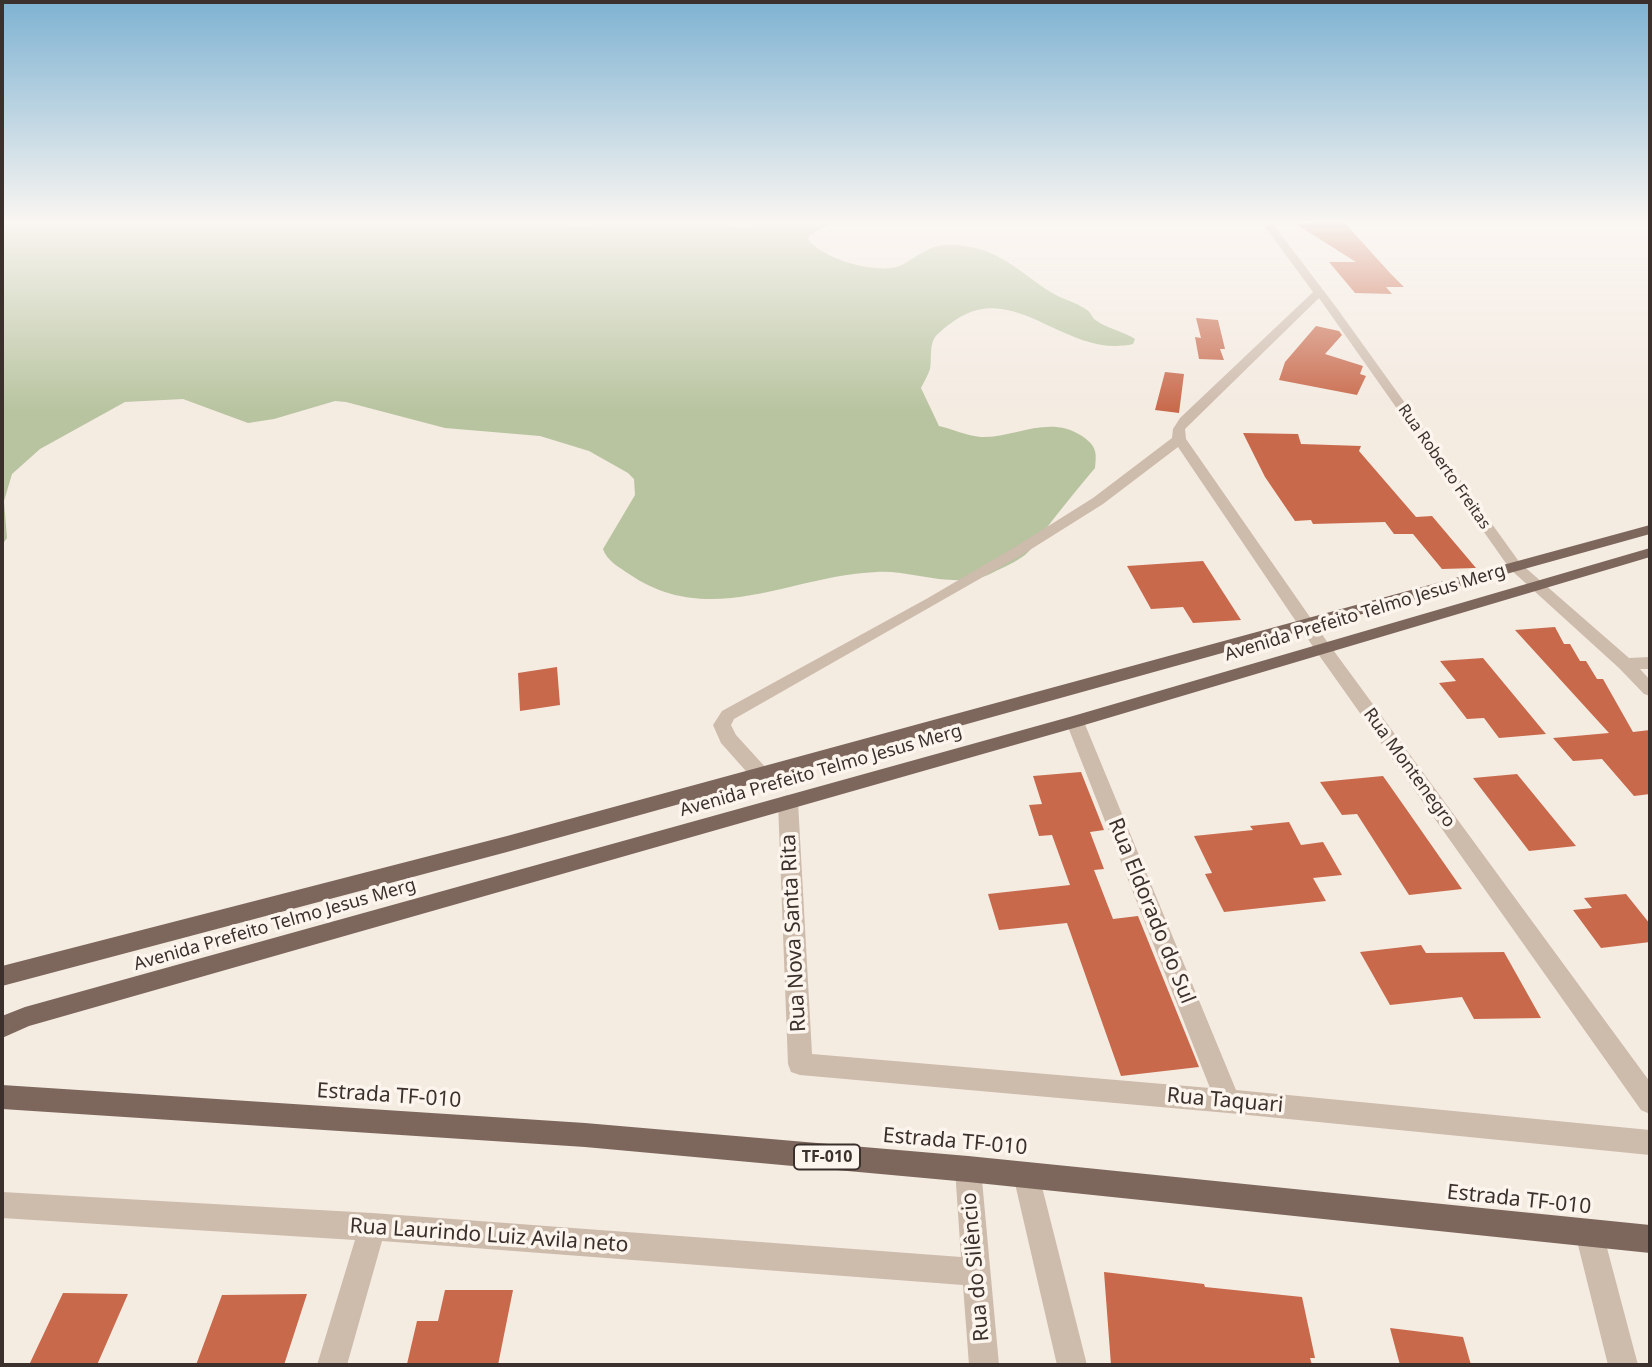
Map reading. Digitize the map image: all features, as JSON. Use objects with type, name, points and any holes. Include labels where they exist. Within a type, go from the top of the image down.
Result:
[{"type":"main road","name":"Avenida Prefeito Telmo Jesus Merg","points":[[2,976],[508,844],[1650,529]]},
{"type":"main road","name":"Avenida Prefeito Telmo Jesus Merg","points":[[2,1027],[25,1017],[1075,722],[1534,584],[1650,552]]},
{"type":"main road","name":"Estrada TF-010","points":[[2,1097],[585,1135],[968,1169],[1650,1239]]},
{"type":"street","name":"Rua Roberto Freitas","points":[[1313,284],[1515,566],[1625,664],[1650,690]]},
{"type":"street","points":[[760,774],[728,738],[722,725],[728,715],[934,601],[1098,501],[1179,434],[1319,292]]},
{"type":"street","name":"Rua Montenegro","points":[[1179,434],[1322,647],[1650,1102]]},
{"type":"street","points":[[1625,664],[1650,663]]},
{"type":"street","name":"Rua Eldorado do Sul","points":[[1075,722],[1228,1101]]},
{"type":"street","name":"Rua Nova Santa Rita","points":[[788,802],[800,1064]]},
{"type":"street","name":"Rua Taquari","points":[[800,1064],[1228,1101],[1650,1143]]},
{"type":"street","name":"Rua do Silêncio","points":[[968,1169],[984,1365]]},
{"type":"street","points":[[1026,1175],[1072,1365]]},
{"type":"street","name":"Rua Laurindo Luiz Avila neto","points":[[2,1205],[372,1227],[976,1272]]},
{"type":"street","points":[[332,1365],[372,1227]]},
{"type":"street","points":[[1589,1233],[1623,1365]]},
{"type":"green space","points":[[2,284],[1039,284],[1083,307],[1101,324],[1135,339],[1133,344],[1109,346],[1087,341],[1003,309],[982,309],[960,317],[935,337],[931,348],[930,369],[921,388],[939,426],[981,437],[1057,427],[1082,436],[1093,446],[1095,453],[1095,468],[1028,553],[1009,565],[978,578],[950,580],[877,572],[845,575],[721,599],[690,598],[660,590],[617,566],[603,549],[635,495],[634,479],[628,473],[589,451],[540,436],[445,428],[335,401],[274,419],[248,423],[183,399],[125,402],[40,449],[12,474],[4,501],[7,538],[2,545]]},
{"type":"building","points":[[1347,284],[1401,284],[1404,287],[1386,287],[1392,294],[1355,293]]},
{"type":"building","points":[[1196,318],[1218,320],[1225,349],[1220,349],[1224,360],[1199,359],[1195,337],[1201,338]]},
{"type":"building","points":[[1316,326],[1339,331],[1342,335],[1325,354],[1363,366],[1360,374],[1366,376],[1357,395],[1279,380],[1285,362]]},
{"type":"building","points":[[1165,372],[1184,374],[1179,413],[1155,410]]},
{"type":"building","points":[[1243,433],[1298,434],[1301,444],[1361,446],[1359,451],[1416,517],[1432,516],[1476,568],[1442,569],[1413,534],[1394,534],[1385,522],[1313,524],[1311,520],[1295,521],[1265,477]]},
{"type":"building","points":[[1203,561],[1241,620],[1193,623],[1183,607],[1151,609],[1127,566]]},
{"type":"building","points":[[1555,627],[1564,644],[1570,644],[1580,661],[1586,661],[1597,679],[1603,679],[1633,732],[1650,730],[1650,794],[1634,796],[1602,759],[1573,761],[1553,738],[1609,733],[1515,630]]},
{"type":"building","points":[[1483,658],[1546,734],[1499,738],[1484,718],[1467,719],[1439,683],[1456,681],[1440,661]]},
{"type":"building","points":[[557,667],[560,705],[520,711],[518,673]]},
{"type":"building","points":[[1081,772],[1104,830],[1090,832],[1104,869],[1094,870],[1113,919],[1138,916],[1199,1067],[1121,1076],[1067,923],[999,930],[988,894],[1070,885],[1052,835],[1039,836],[1029,805],[1042,804],[1033,776]]},
{"type":"building","points":[[1517,774],[1576,846],[1529,851],[1473,778]]},
{"type":"building","points":[[1383,776],[1462,889],[1409,895],[1357,814],[1342,815],[1320,782]]},
{"type":"building","points":[[1289,822],[1301,845],[1323,842],[1342,875],[1313,878],[1326,901],[1224,912],[1205,874],[1212,873],[1194,836],[1253,830],[1250,826]]},
{"type":"building","points":[[1626,894],[1650,924],[1650,942],[1601,948],[1573,910],[1592,908],[1584,898]]},
{"type":"building","points":[[1421,945],[1426,953],[1504,952],[1541,1018],[1474,1019],[1462,997],[1390,1005],[1360,952]]},
{"type":"building","points":[[1104,1272],[1204,1284],[1205,1287],[1302,1297],[1315,1358],[1310,1358],[1312,1365],[1111,1365]]},
{"type":"building","points":[[445,1290],[513,1290],[498,1365],[407,1364],[417,1321],[438,1321]]},
{"type":"building","points":[[63,1293],[128,1294],[97,1365],[29,1365]]},
{"type":"building","points":[[307,1294],[284,1365],[196,1365],[222,1295]]},
{"type":"building","points":[[1390,1328],[1463,1337],[1471,1365],[1400,1365]]}]
